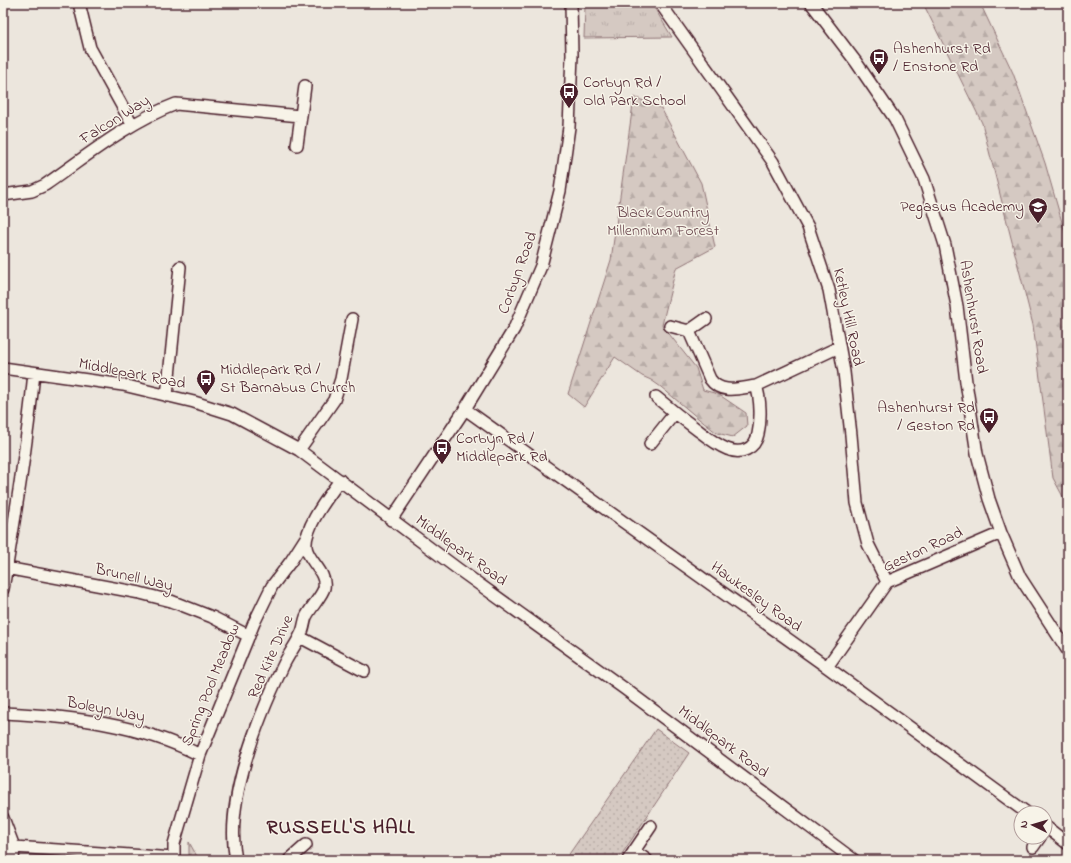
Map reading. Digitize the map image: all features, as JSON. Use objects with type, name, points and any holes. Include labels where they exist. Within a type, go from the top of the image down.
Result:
[{"type":"street","points":[[79,3],[90,48],[132,124]]},
{"type":"street","name":"Corbyn Road","points":[[391,520],[465,409],[514,329],[541,266],[560,191],[570,127],[572,55],[571,3]]},
{"type":"street","name":"Ketley Hill Road","points":[[660,3],[773,162],[808,227],[829,290],[844,372],[857,503],[868,544],[887,582]]},
{"type":"street","name":"Ashenhurst Road","points":[[811,3],[856,62],[895,120],[924,179],[945,245],[954,291],[977,454],[989,499],[1001,533],[1020,577],[1068,651]]},
{"type":"street","points":[[297,145],[305,86]]},
{"type":"street","name":"Falcon Way","points":[[3,195],[32,192],[45,185],[132,124],[176,104],[300,116]]},
{"type":"street","points":[[167,396],[180,267]]},
{"type":"street","points":[[299,450],[334,400],[341,379],[352,319]]},
{"type":"street","points":[[670,326],[689,331],[706,319]]},
{"type":"street","points":[[689,331],[710,379],[714,385],[722,389],[756,386],[839,347]]},
{"type":"street","name":"Middlepark Road","points":[[3,368],[124,385],[194,402],[232,414],[299,450],[391,520],[625,689],[854,860]]},
{"type":"street","points":[[3,589],[22,462],[29,429],[34,373]]},
{"type":"street","points":[[656,397],[674,414],[711,440],[728,450],[735,451],[750,448],[756,442],[760,425],[759,394],[756,386]]},
{"type":"street","name":"Hawkesley Road","points":[[465,409],[828,667],[1016,805]]},
{"type":"street","points":[[650,444],[674,414]]},
{"type":"street","name":"Red Kite Drive","points":[[236,860],[233,835],[238,791],[255,731],[283,665],[300,637],[306,617],[324,588],[323,578],[306,547],[308,534],[316,516],[340,480]]},
{"type":"street","name":"Geston Road","points":[[828,667],[887,582],[1001,533]]},
{"type":"street","name":"Spring Pool Meadow","points":[[174,859],[174,844],[200,755],[254,623],[272,586],[291,561],[308,534]]},
{"type":"street","name":"Brunell Way","points":[[6,568],[140,593],[171,601],[212,617],[249,636]]},
{"type":"street","points":[[300,637],[364,671]]},
{"type":"street","name":"Boleyn Way","points":[[3,713],[80,719],[114,725],[180,745],[200,755]]},
{"type":"street","points":[[3,818],[14,847],[13,860]]},
{"type":"street","points":[[647,860],[631,855],[651,826]]},
{"type":"street","points":[[1053,833],[1068,844]]},
{"type":"street","points":[[288,860],[306,845]]},
{"type":"street","points":[[14,847],[174,859]]},
{"type":"green space","points":[[588,3],[650,3],[672,37],[584,38],[585,6]]},
{"type":"green space","name":"Pegasus Academy","points":[[923,3],[959,3],[964,8],[968,3],[980,3],[1013,73],[1045,163],[1068,243],[1068,506],[1053,478],[1033,325],[982,123]]},
{"type":"green space","name":"Black Country Millennium Forest","points":[[634,97],[661,108],[701,183],[715,247],[676,268],[662,325],[696,368],[703,390],[718,394],[746,413],[747,426],[733,437],[717,433],[661,387],[615,357],[584,407],[568,394],[611,260]]},
{"type":"green space","points":[[656,729],[689,753],[618,860],[565,860]]},
{"type":"green space","points":[[189,842],[199,860],[189,860]]},
{"type":"place","name":"Ashenhurst Rd / Enstone Rd","points":[[879,75]]},
{"type":"place","name":"Corbyn Rd / Old Park School","points":[[569,109]]},
{"type":"place","name":"Pegasus Academy","points":[[1038,224]]},
{"type":"place","name":"Middlepark Rd / St Barnabus Church","points":[[206,396]]},
{"type":"place","name":"Ashenhurst Rd / Geston Rd","points":[[989,434]]},
{"type":"place","name":"Corbyn Rd / Middlepark Rd","points":[[442,465]]},
{"type":"district","name":"RUSSELL'S HALL","points":[[341,828]]}]
